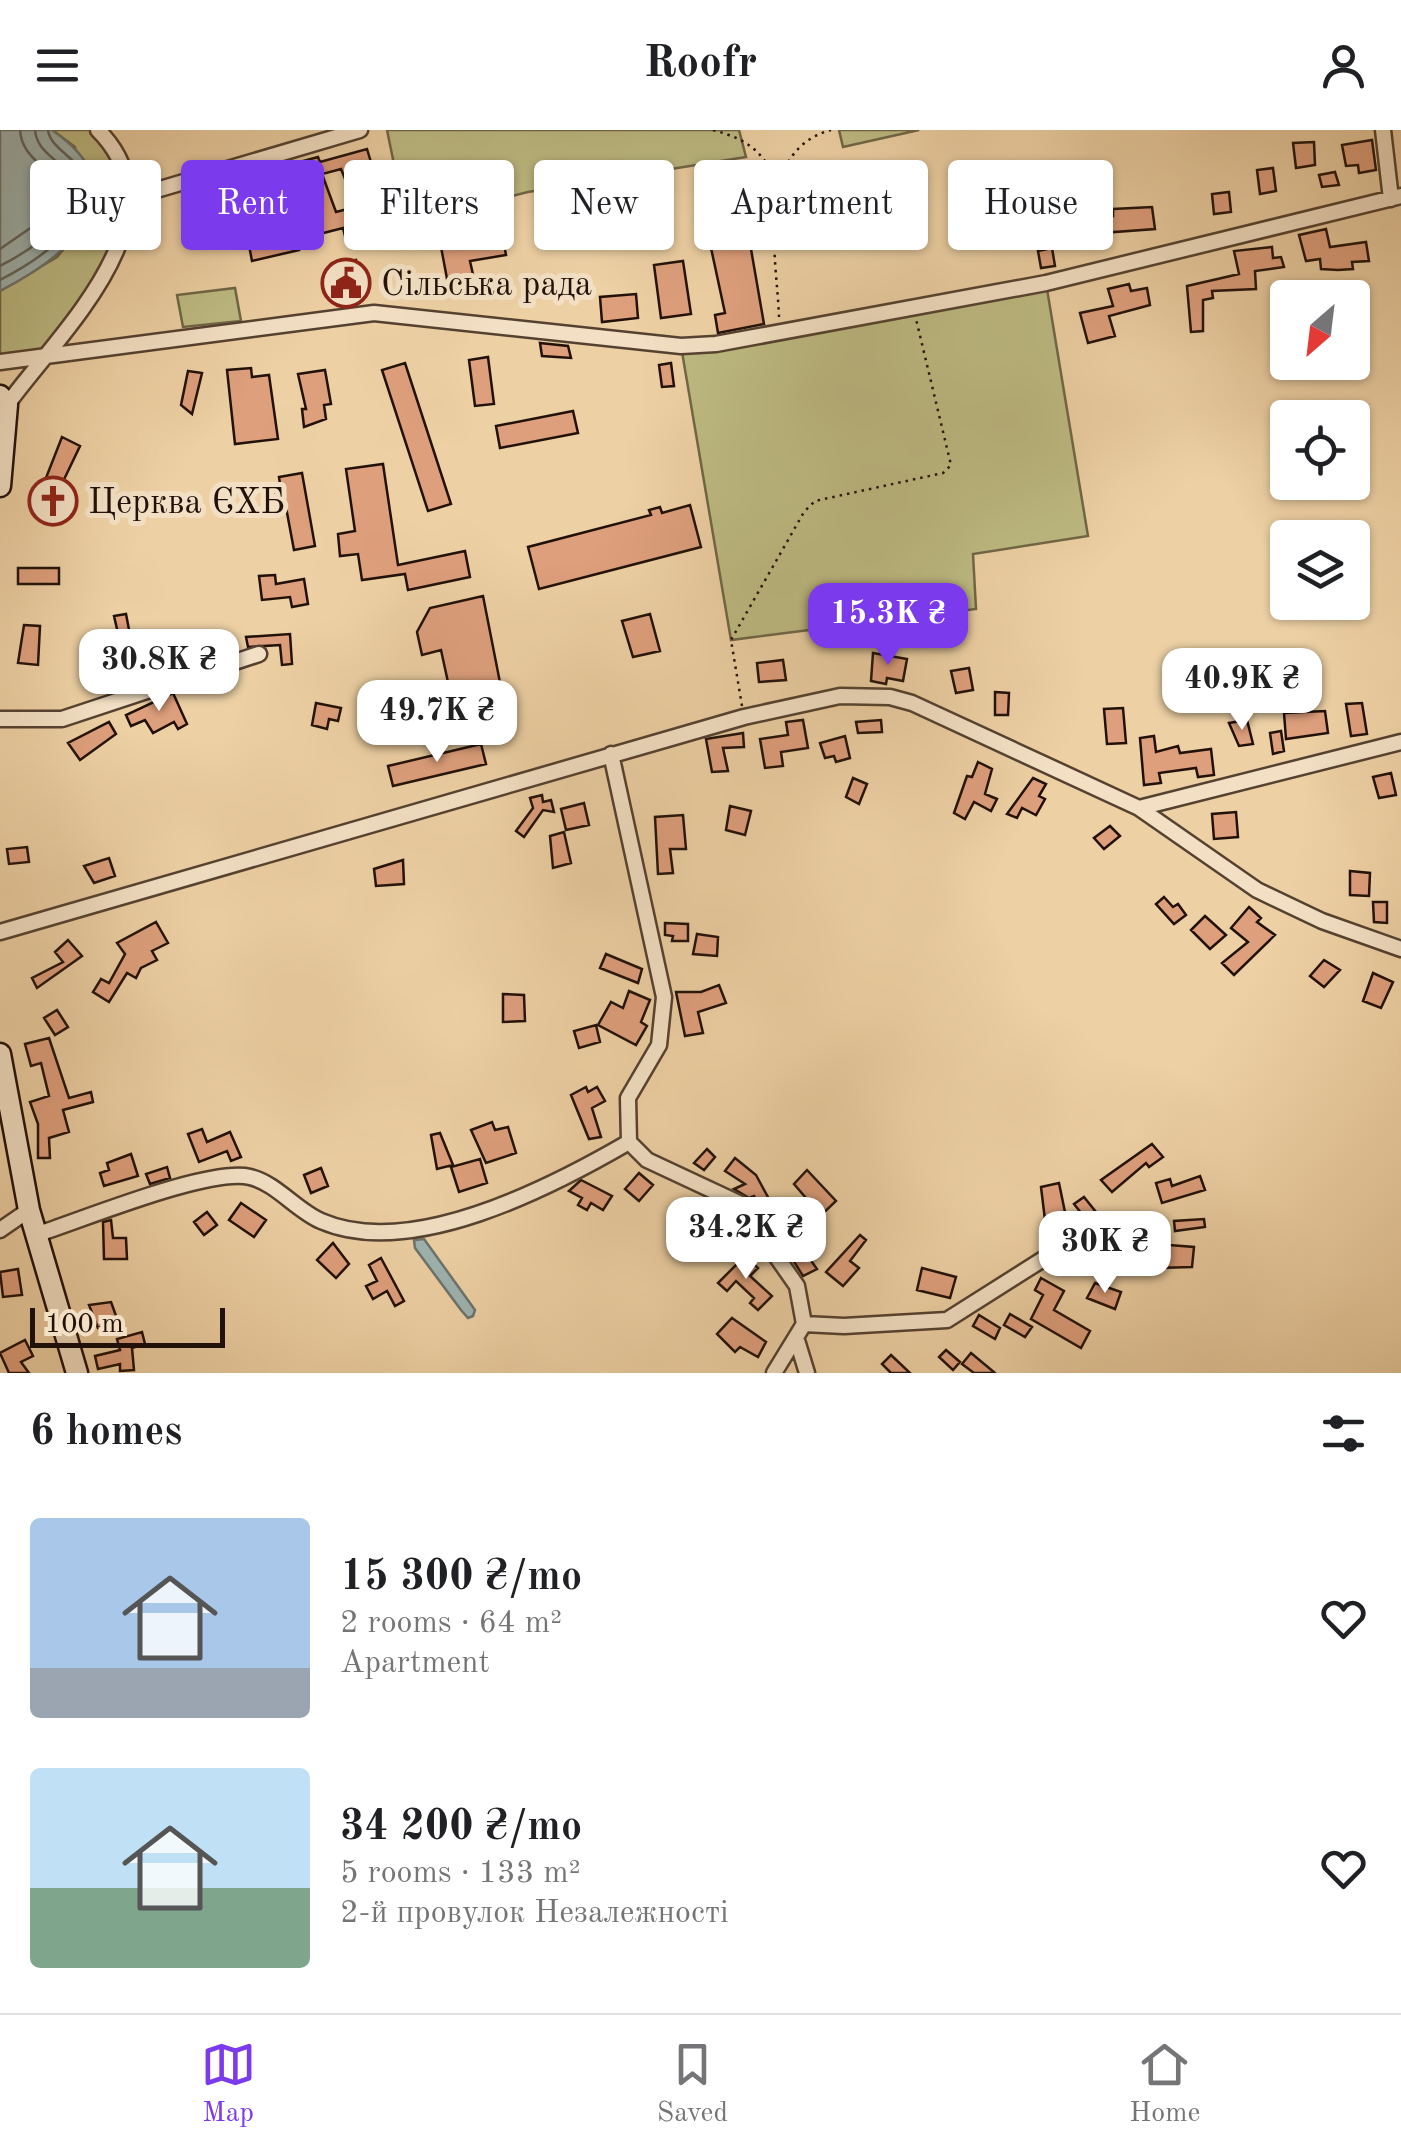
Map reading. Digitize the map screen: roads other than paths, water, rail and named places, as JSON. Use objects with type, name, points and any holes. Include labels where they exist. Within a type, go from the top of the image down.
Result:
[{"type":"street","points":[[98,130],[120,160]]},
{"type":"street","points":[[161,189],[360,130]]},
{"type":"street","points":[[0,362],[374,312],[682,346],[780,333],[1046,283],[1396,198],[1384,130]]},
{"type":"street","points":[[0,486],[4,400],[90,298],[117,250]]},
{"type":"street","points":[[0,719],[62,719],[258,654]]},
{"type":"street","points":[[0,932],[611,754],[744,717],[840,696],[890,697],[936,713],[1139,808],[1257,890],[1322,921],[1401,948]]},
{"type":"street","points":[[1139,808],[1401,742]]},
{"type":"street","points":[[611,754],[664,997],[659,1045],[628,1098],[628,1142],[647,1160],[739,1203],[797,1286],[807,1373]]},
{"type":"street","points":[[0,1054],[29,1210],[78,1373]]},
{"type":"street","points":[[38,1234],[205,1180],[251,1177],[320,1221],[367,1235],[417,1231],[556,1184],[628,1142]]},
{"type":"street","points":[[0,1230],[29,1210]]},
{"type":"street","points":[[800,1330],[946,1320],[1098,1225]]},
{"type":"street","points":[[774,1373],[800,1330]]},
{"type":"water","points":[[0,130],[52,130],[82,160],[30,160],[30,250],[61,250],[0,291]]},
{"type":"water","points":[[424,1239],[475,1310],[473,1316],[468,1318],[461,1310],[415,1248],[414,1240]]},
{"type":"place","name":"Сільська рада","points":[[346,283]]},
{"type":"place","name":"Церква ЄХБ","points":[[53,501]]}]
